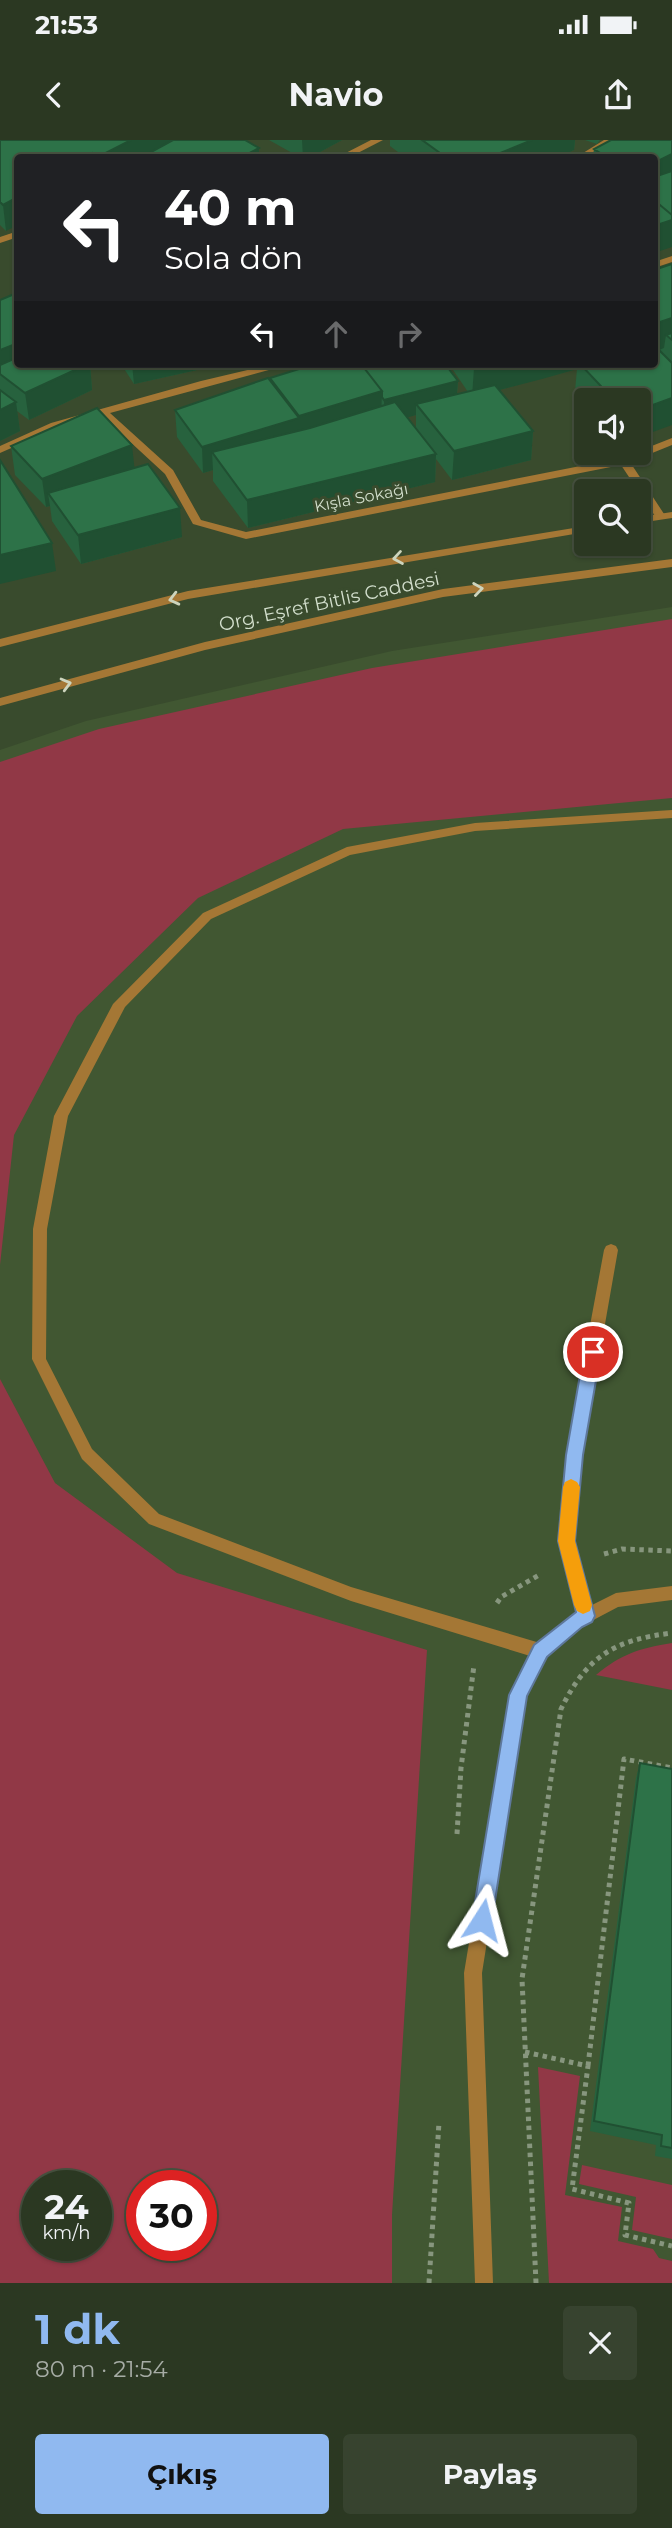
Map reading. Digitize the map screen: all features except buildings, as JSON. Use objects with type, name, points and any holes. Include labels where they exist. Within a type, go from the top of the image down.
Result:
[{"type":"street","points":[[347,154],[378,140]]},
{"type":"street","points":[[586,154],[611,140]]},
{"type":"street","points":[[0,450],[55,425],[271,368]]},
{"type":"street","name":"Kışla Sokağı","points":[[103,412],[169,472],[197,522],[246,536],[604,465]]},
{"type":"street","name":"Kışla Sokağı","points":[[651,450],[672,441]]},
{"type":"street","points":[[627,465],[666,516]]},
{"type":"street","name":"Org. Eşref Bitlis Caddesi","points":[[0,643],[188,595],[574,530]]},
{"type":"street","name":"Org. Eşref Bitlis Caddesi","points":[[0,702],[205,646],[443,593],[672,563]]},
{"type":"street","points":[[540,1651],[351,1594],[154,1519],[87,1454],[39,1359],[40,1229],[61,1116],[120,1004],[207,916],[346,850],[475,827],[672,814]]},
{"type":"street","points":[[586,1616],[566,1541],[574,1455],[611,1250]]},
{"type":"street","points":[[484,2283],[473,1973],[518,1695],[540,1651],[576,1621],[616,1600],[672,1593]]},
{"type":"path","points":[[536,2283],[522,1979],[561,1709],[577,1677],[603,1655],[634,1639],[672,1633]]},
{"type":"path","points":[[672,1768],[624,1759],[572,2189],[629,2203],[625,2235],[672,2246]]},
{"type":"path","points":[[525,2052],[588,2066]]},
{"type":"shaded area","points":[[672,607],[672,2283],[0,2283],[0,750],[86,721],[392,651]]},
{"type":"shaded area","points":[[672,619],[672,798],[343,829],[198,898],[77,1016],[14,1135],[0,1265],[0,762],[99,729],[372,668]]},
{"type":"shaded area","points":[[0,1379],[55,1483],[177,1573],[427,1650],[392,2215],[392,2283],[0,2283]]},
{"type":"shaded area","points":[[672,1643],[672,1690],[596,1675],[631,1653]]},
{"type":"shaded area","points":[[538,2067],[580,2076],[565,2195],[622,2207],[618,2241],[653,2249],[659,2258],[672,2261],[672,2283],[549,2283]]},
{"type":"shaded area","points":[[582,2165],[672,2185],[672,2239],[632,2230],[636,2197],[579,2184]]},
{"type":"slow traffic","points":[[571,1487],[566,1541],[583,1605]]},
{"type":"route","points":[[482,1920],[518,1695],[540,1651],[586,1616],[566,1541],[574,1455],[593,1352]]}]
